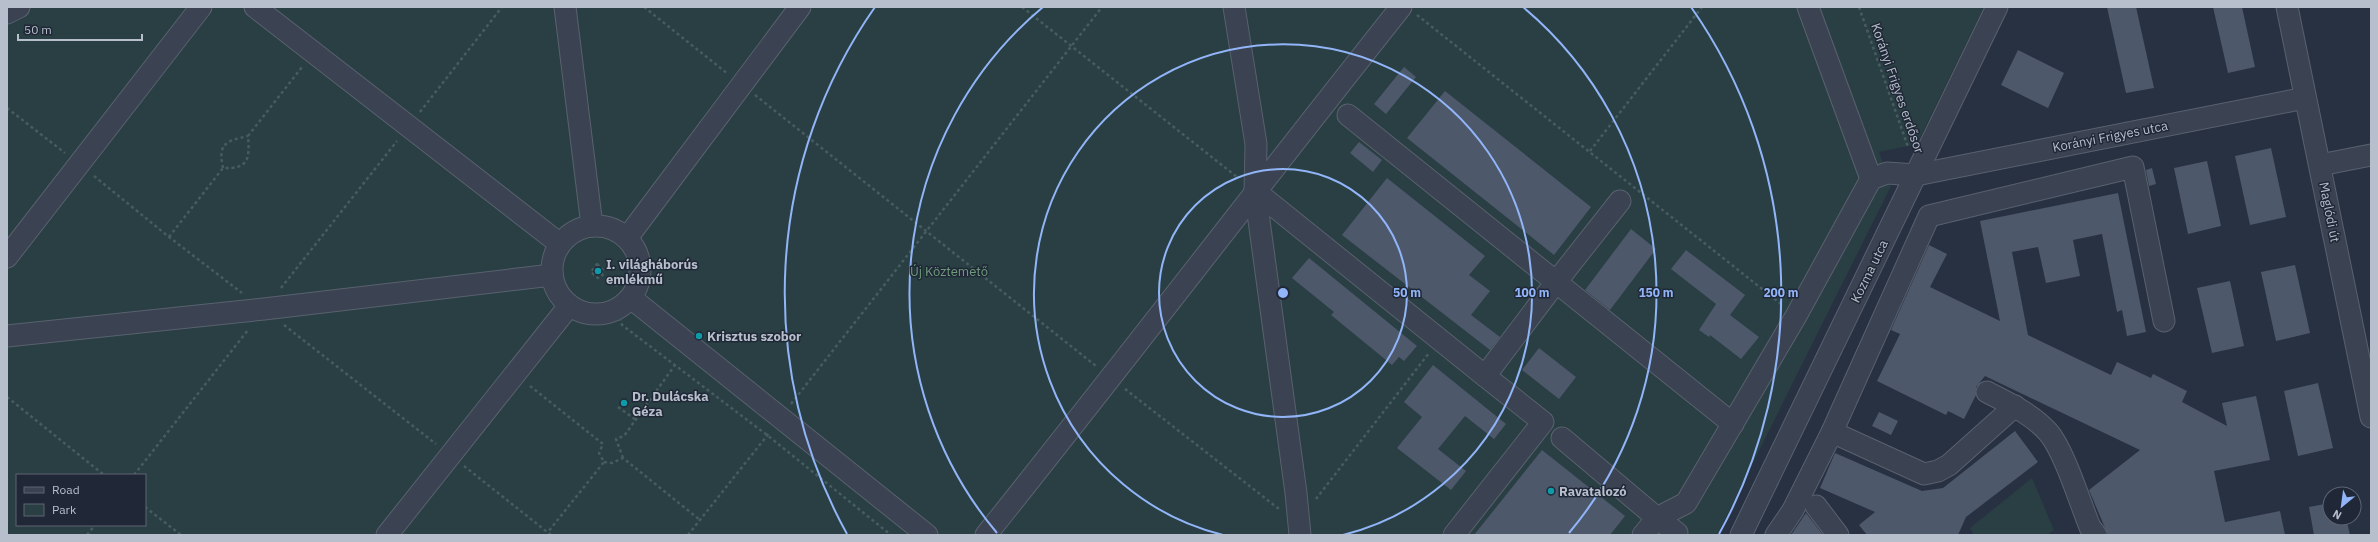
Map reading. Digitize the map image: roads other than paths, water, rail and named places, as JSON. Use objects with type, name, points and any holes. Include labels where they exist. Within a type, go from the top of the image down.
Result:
[{"type":"street","points":[[7,13],[20,7]]},
{"type":"street","points":[[7,257],[201,7]]},
{"type":"street","points":[[255,7],[560,244]]},
{"type":"street","points":[[565,7],[592,226]]},
{"type":"street","points":[[627,238],[800,7]]},
{"type":"street","points":[[1234,7],[1256,144],[1255,191],[1296,493],[1298,529]]},
{"type":"street","points":[[1643,535],[1657,518],[1686,503],[1796,316],[1870,179],[1808,7]]},
{"type":"street","name":"Kozma utca","points":[[1741,535],[1997,7]]},
{"type":"street","name":"Maglódi út","points":[[2287,7],[2371,414]]},
{"type":"street","points":[[986,535],[1112,378],[1255,191],[1407,9]]},
{"type":"street","name":"Korányi Frigyes utca","points":[[1870,179],[1887,173],[1916,175],[2305,98]]},
{"type":"street","points":[[1348,115],[1733,424]]},
{"type":"street","points":[[2320,165],[2371,155]]},
{"type":"street","points":[[1776,535],[1793,510],[1832,432],[1930,216],[2133,167],[2164,321]]},
{"type":"street","points":[[1255,191],[1543,422],[1454,535]]},
{"type":"street","points":[[1485,376],[1620,200]]},
{"type":"street","points":[[592,226],[612,229],[627,238],[636,252],[640,266],[639,282],[601,315],[585,314],[569,306],[557,292],[552,275],[553,258],[560,244],[574,231],[592,226]]},
{"type":"street","points":[[7,336],[264,309],[552,275]]},
{"type":"street","points":[[621,298],[781,418],[926,535]]},
{"type":"street","points":[[387,535],[569,306]]},
{"type":"street","points":[[1987,392],[2015,406],[2048,432],[2059,449],[2090,527],[2096,535]]},
{"type":"street","points":[[1832,432],[1924,474],[1938,471],[1949,465],[2015,406]]},
{"type":"street","points":[[1562,438],[1677,533],[1676,535]]},
{"type":"street","points":[[1816,506],[1838,535]]},
{"type":"place","name":"I. világháborús emlékmű","points":[[598,271]]},
{"type":"place","name":"Krisztus szobor","points":[[699,336]]},
{"type":"place","name":"Dr. Dulácska Géza","points":[[624,403]]},
{"type":"place","name":"Ravatalozó","points":[[1551,491]]},
{"type":"park label","name":"Új Köztemető","points":[[949,271]]}]
